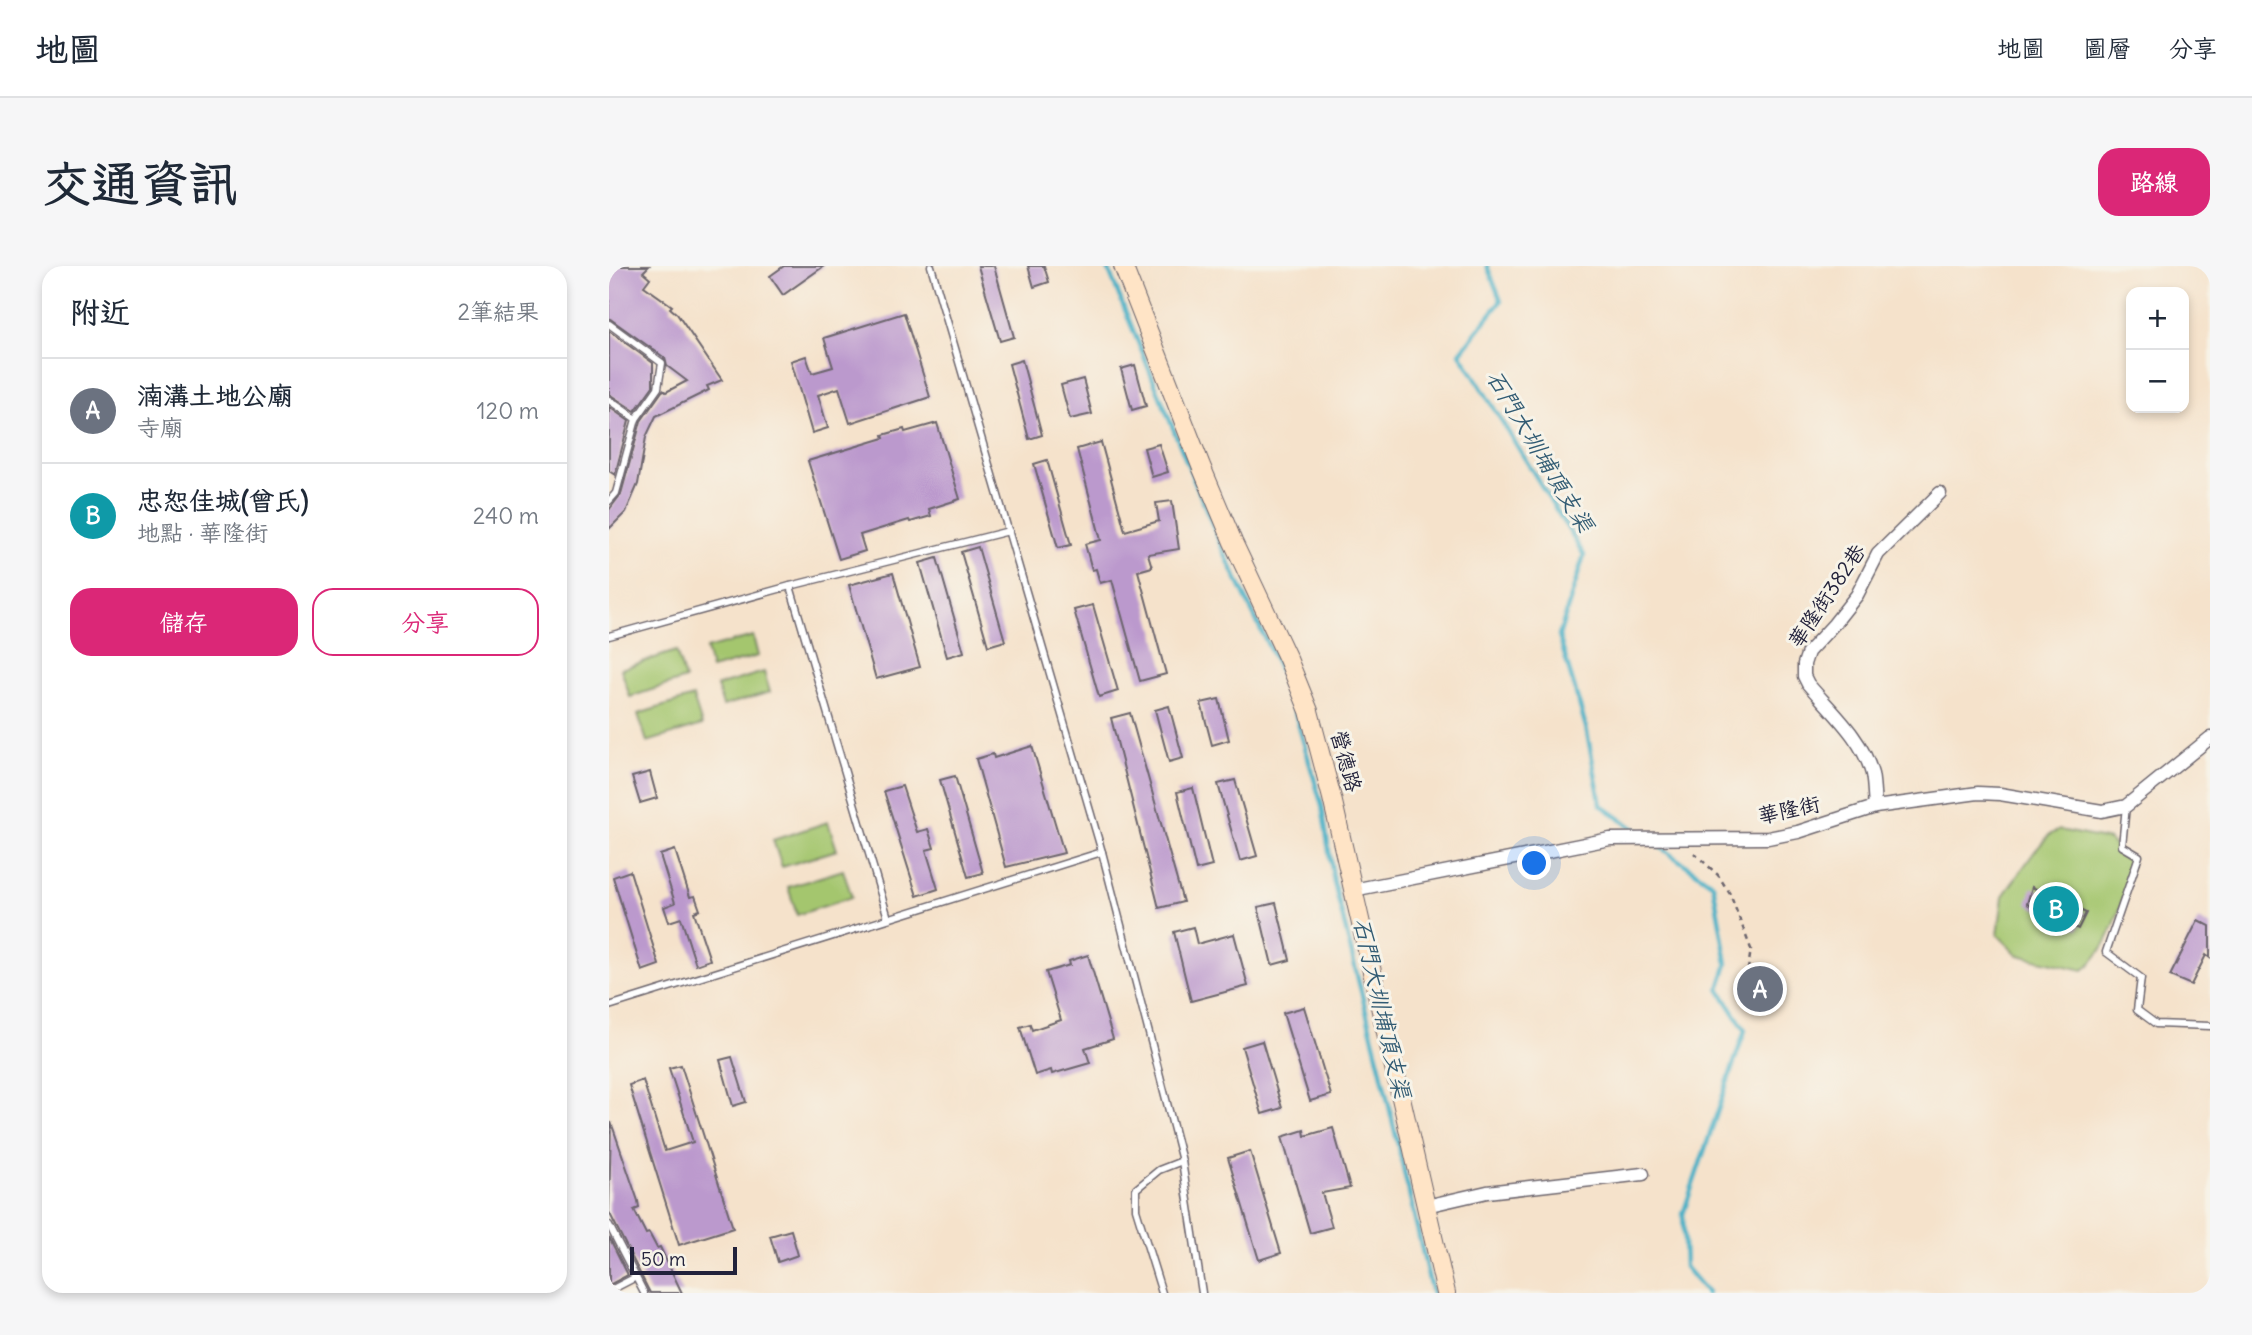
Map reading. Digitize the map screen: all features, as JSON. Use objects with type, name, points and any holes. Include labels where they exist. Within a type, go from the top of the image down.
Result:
[{"type":"street","name":"營德路","points":[[1123,266],[1206,478],[1309,711],[1332,798],[1446,1293]]},
{"type":"street","name":"華隆街382巷","points":[[1875,807],[1872,775],[1865,756],[1846,728],[1808,684],[1804,676],[1804,664],[1808,652],[1857,595],[1878,554],[1940,494]]},
{"type":"street","points":[[2126,807],[2210,738]]},
{"type":"street","name":"華隆街","points":[[1353,890],[1610,839],[1768,838],[1798,832],[1875,807],[1978,793],[2000,794],[2102,811],[2126,807]]},
{"type":"street","points":[[1426,1206],[1487,1192],[1643,1174]]},
{"type":"lane","points":[[931,266],[1102,852],[1182,1161],[1202,1293]]},
{"type":"lane","points":[[609,324],[662,363],[658,388],[636,419],[616,493],[609,501]]},
{"type":"lane","points":[[609,400],[636,419]]},
{"type":"lane","points":[[609,488],[616,493]]},
{"type":"lane","points":[[609,636],[790,586],[1009,531]]},
{"type":"lane","points":[[790,586],[888,918]]},
{"type":"lane","points":[[2126,807],[2122,846],[2139,856],[2106,952],[2141,978],[2137,1010],[2156,1024],[2210,1026]]},
{"type":"lane","points":[[609,1006],[1102,852]]},
{"type":"lane","points":[[1162,1293],[1136,1209],[1136,1189],[1159,1170],[1182,1161]]},
{"type":"lane","points":[[609,1224],[644,1293]]},
{"type":"lane","points":[[609,1291],[636,1277]]},
{"type":"path","points":[[1688,848],[1717,875],[1730,894],[1751,949],[1748,969],[1752,976]]},
{"type":"green space","points":[[753,636],[758,656],[711,669],[706,649]]},
{"type":"green space","points":[[676,651],[685,679],[630,697],[621,669]]},
{"type":"green space","points":[[764,672],[770,692],[723,706],[717,686]]},
{"type":"green space","points":[[693,697],[702,725],[647,742],[638,714]]},
{"type":"green space","points":[[828,822],[837,850],[782,867],[773,840]]},
{"type":"green space","points":[[2060,830],[2109,840],[2131,864],[2109,936],[2093,961],[2083,970],[2018,955],[1998,935],[2003,896],[2035,851],[2050,834]]},
{"type":"green space","points":[[843,870],[852,897],[797,915],[788,887]]},
{"type":"building","points":[[609,266],[649,266],[643,272],[650,278],[644,286],[672,306],[670,308],[677,314],[722,380],[707,386],[709,390],[656,416],[646,437],[638,484],[626,512],[609,529],[609,510],[621,494],[641,421],[663,390],[666,392],[687,381],[667,366],[665,358],[609,318]]},
{"type":"building","points":[[784,266],[824,266],[783,295],[770,276]]},
{"type":"building","points":[[978,266],[994,266],[1014,337],[1000,341]]},
{"type":"building","points":[[1028,266],[1044,266],[1049,282],[1034,287]]},
{"type":"building","points":[[904,313],[930,397],[850,423],[839,388],[818,395],[828,428],[812,433],[791,361],[806,356],[812,373],[833,367],[824,338]]},
{"type":"building","points":[[609,331],[653,363],[653,386],[635,411],[609,394]]},
{"type":"building","points":[[1022,360],[1042,435],[1029,439],[1009,364]]},
{"type":"building","points":[[1135,365],[1146,406],[1132,410],[1121,369]]},
{"type":"building","points":[[1083,379],[1092,414],[1070,419],[1061,385]]},
{"type":"building","points":[[609,407],[629,421],[615,475],[609,471]]},
{"type":"building","points":[[937,423],[960,499],[929,509],[931,516],[860,535],[865,551],[839,559],[808,461],[884,438],[883,435]]},
{"type":"building","points":[[1101,442],[1125,531],[1159,521],[1156,503],[1172,501],[1179,549],[1148,554],[1152,567],[1138,571],[1166,674],[1140,681],[1112,580],[1100,583],[1096,569],[1092,570],[1085,544],[1101,540],[1077,449]]},
{"type":"building","points":[[1159,444],[1168,472],[1152,477],[1144,448]]},
{"type":"building","points":[[1047,460],[1071,545],[1058,548],[1034,464]]},
{"type":"building","points":[[978,547],[1005,641],[988,646],[961,552]]},
{"type":"building","points":[[937,558],[964,652],[947,657],[920,563]]},
{"type":"building","points":[[893,573],[920,667],[876,679],[849,585]]},
{"type":"building","points":[[1093,605],[1118,691],[1099,697],[1074,610]]},
{"type":"building","points":[[1219,699],[1229,740],[1212,745],[1201,703]]},
{"type":"building","points":[[1169,706],[1183,758],[1169,762],[1155,710]]},
{"type":"building","points":[[1130,713],[1183,902],[1159,908],[1111,718]]},
{"type":"building","points":[[1032,746],[1064,853],[1006,867],[976,759],[993,754],[994,758]]},
{"type":"building","points":[[650,772],[657,798],[640,803],[632,777]]},
{"type":"building","points":[[955,776],[983,873],[968,877],[940,780]]},
{"type":"building","points":[[1235,780],[1257,856],[1240,861],[1218,784]]},
{"type":"building","points":[[902,786],[917,832],[928,829],[934,848],[926,850],[938,889],[917,896],[884,791]]},
{"type":"building","points":[[1193,788],[1212,866],[1196,870],[1177,792]]},
{"type":"building","points":[[675,850],[690,897],[695,896],[700,910],[694,912],[710,960],[696,965],[681,918],[669,922],[664,907],[675,903],[660,855]]},
{"type":"building","points":[[630,871],[659,965],[642,971],[613,877]]},
{"type":"building","points":[[2032,887],[2086,913],[2078,929],[2027,904]]},
{"type":"building","points":[[1276,903],[1290,960],[1272,965],[1258,907]]},
{"type":"building","points":[[2198,920],[2210,926],[2210,958],[2206,955],[2191,985],[2170,976]]},
{"type":"building","points":[[1193,927],[1197,944],[1234,934],[1248,986],[1191,1001],[1174,932]]},
{"type":"building","points":[[1088,955],[1113,1039],[1085,1048],[1090,1063],[1052,1074],[1051,1070],[1035,1075],[1020,1027],[1030,1024],[1032,1030],[1061,1020],[1046,972],[1070,965],[1069,961]]},
{"type":"building","points":[[1304,1007],[1331,1095],[1310,1101],[1283,1013]]},
{"type":"building","points":[[1262,1041],[1282,1108],[1262,1114],[1242,1047]]},
{"type":"building","points":[[732,1057],[746,1102],[733,1106],[720,1060]]},
{"type":"building","points":[[681,1065],[733,1228],[679,1245],[629,1085],[643,1080],[665,1151],[693,1142],[669,1068]]},
{"type":"building","points":[[611,1122],[638,1201],[639,1208],[634,1210],[646,1234],[649,1233],[657,1248],[660,1247],[682,1293],[650,1293],[609,1212]]},
{"type":"building","points":[[1333,1128],[1350,1188],[1322,1193],[1332,1227],[1310,1233],[1282,1137],[1304,1130],[1305,1136]]},
{"type":"building","points":[[1250,1151],[1281,1253],[1259,1260],[1228,1158]]},
{"type":"building","points":[[791,1230],[798,1255],[778,1262],[770,1236]]},
{"type":"building","points":[[609,1237],[628,1275],[609,1285]]},
{"type":"waterway","name":"石門大圳埔頂支渠","points":[[1107,266],[1221,546],[1287,685],[1322,806],[1334,883],[1432,1293]]},
{"type":"waterway","name":"石門大圳埔頂支渠","points":[[1487,266],[1501,301],[1460,353],[1584,555],[1559,636],[1586,727],[1601,805],[1644,836]]},
{"type":"waterway","name":"石門大圳埔頂支渠","points":[[1654,843],[1713,884],[1727,964],[1719,989],[1745,1030],[1683,1214],[1685,1267],[1707,1293]]},
{"type":"place","name":"忠恕佳城(曾氏)","points":[[2056,909]]},
{"type":"place","name":"湳溝土地公廟","points":[[1760,989]]}]
